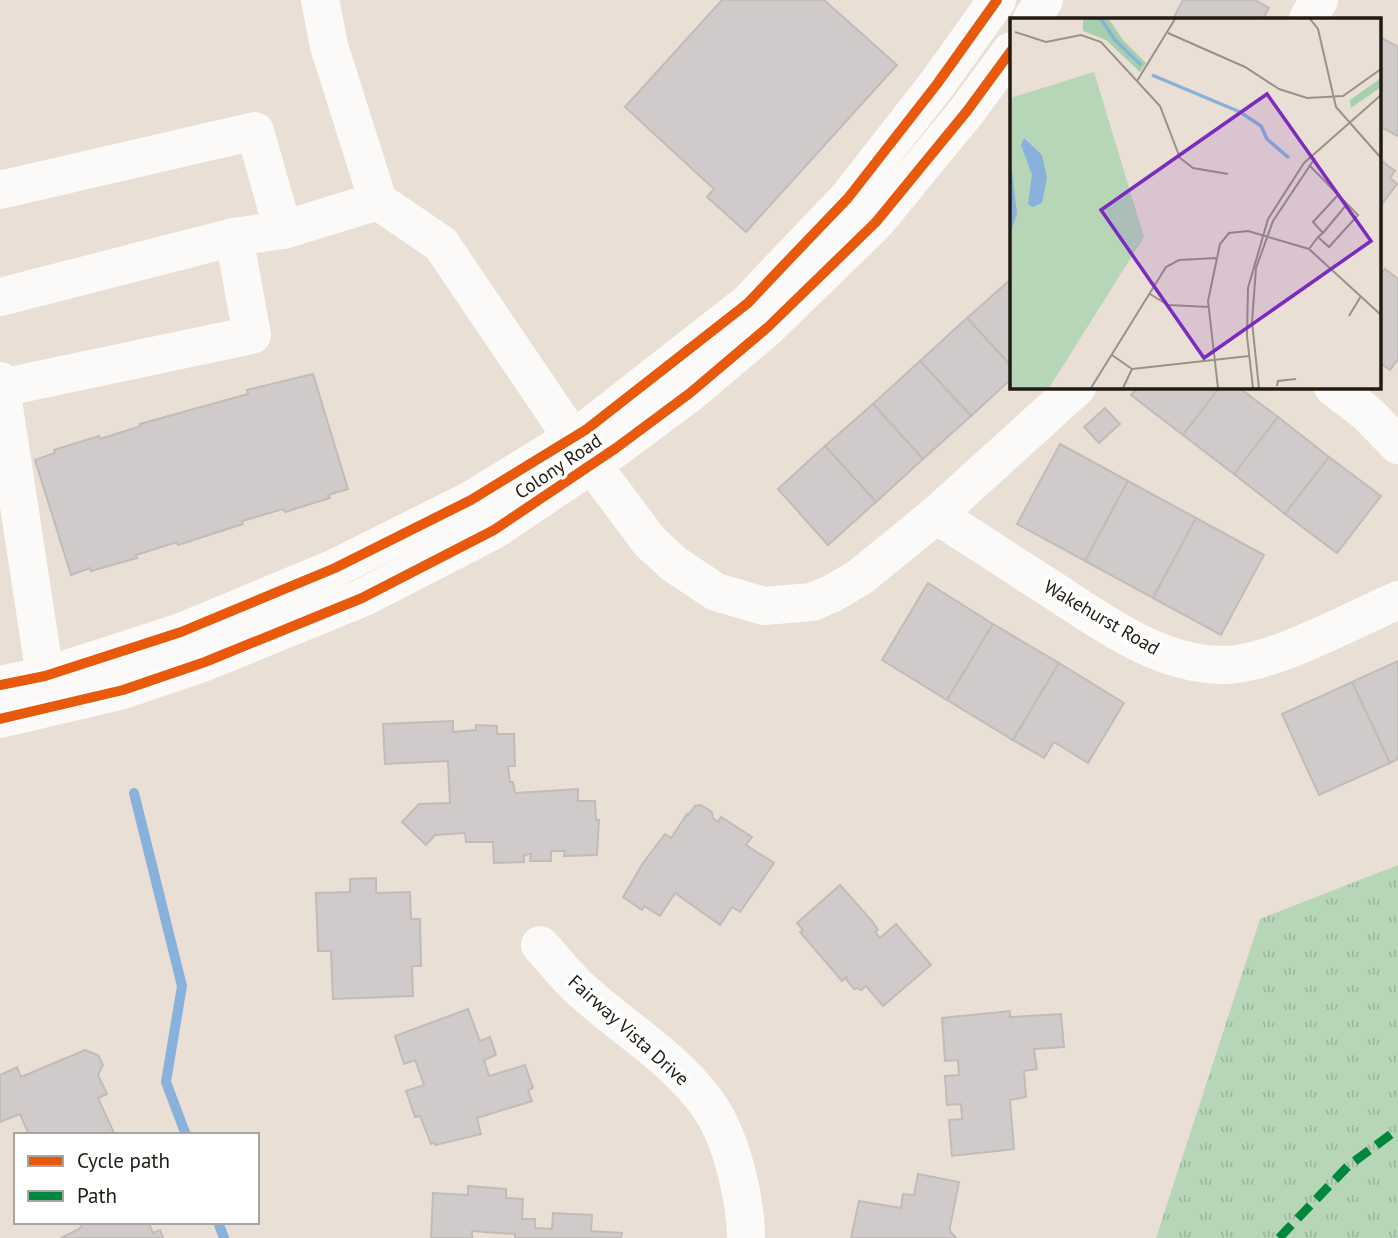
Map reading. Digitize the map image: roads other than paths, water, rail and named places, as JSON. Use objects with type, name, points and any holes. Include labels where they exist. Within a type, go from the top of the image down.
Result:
[{"type":"main road","points":[[320,0],[329,46],[378,201],[441,244],[582,452],[650,542],[674,565],[716,592],[764,606],[811,602],[833,593],[860,577],[936,515],[1075,388]]},
{"type":"main road","name":"Colony Road","points":[[0,719],[123,690],[205,662],[323,616],[494,530],[748,303],[848,198],[937,84],[997,0]]},
{"type":"main road","points":[[1033,18],[1044,0]]},
{"type":"main road","points":[[1309,18],[1319,0]]},
{"type":"main road","name":"Colony Road","points":[[0,685],[45,676],[181,632],[335,568],[471,500],[582,452],[690,393],[759,335],[876,222],[967,111],[1010,52]]},
{"type":"main road","points":[[0,190],[255,131],[283,230]]},
{"type":"main road","points":[[0,297],[234,237],[283,230],[378,201]]},
{"type":"main road","points":[[45,676],[1,385],[252,335],[234,237]]},
{"type":"main road","points":[[1334,388],[1368,414],[1398,445]]},
{"type":"main road","name":"Wakehurst Road","points":[[936,515],[1109,626],[1155,650],[1195,663],[1226,665],[1256,660],[1290,648],[1398,600]]},
{"type":"main road","name":"Fairway Vista Drive","points":[[540,945],[576,985],[687,1079],[712,1110],[726,1143],[738,1184],[746,1222],[746,1238]]},
{"type":"waterway","points":[[134,793],[182,986],[166,1082],[185,1133]]},
{"type":"waterway","points":[[219,1224],[224,1238]]}]
